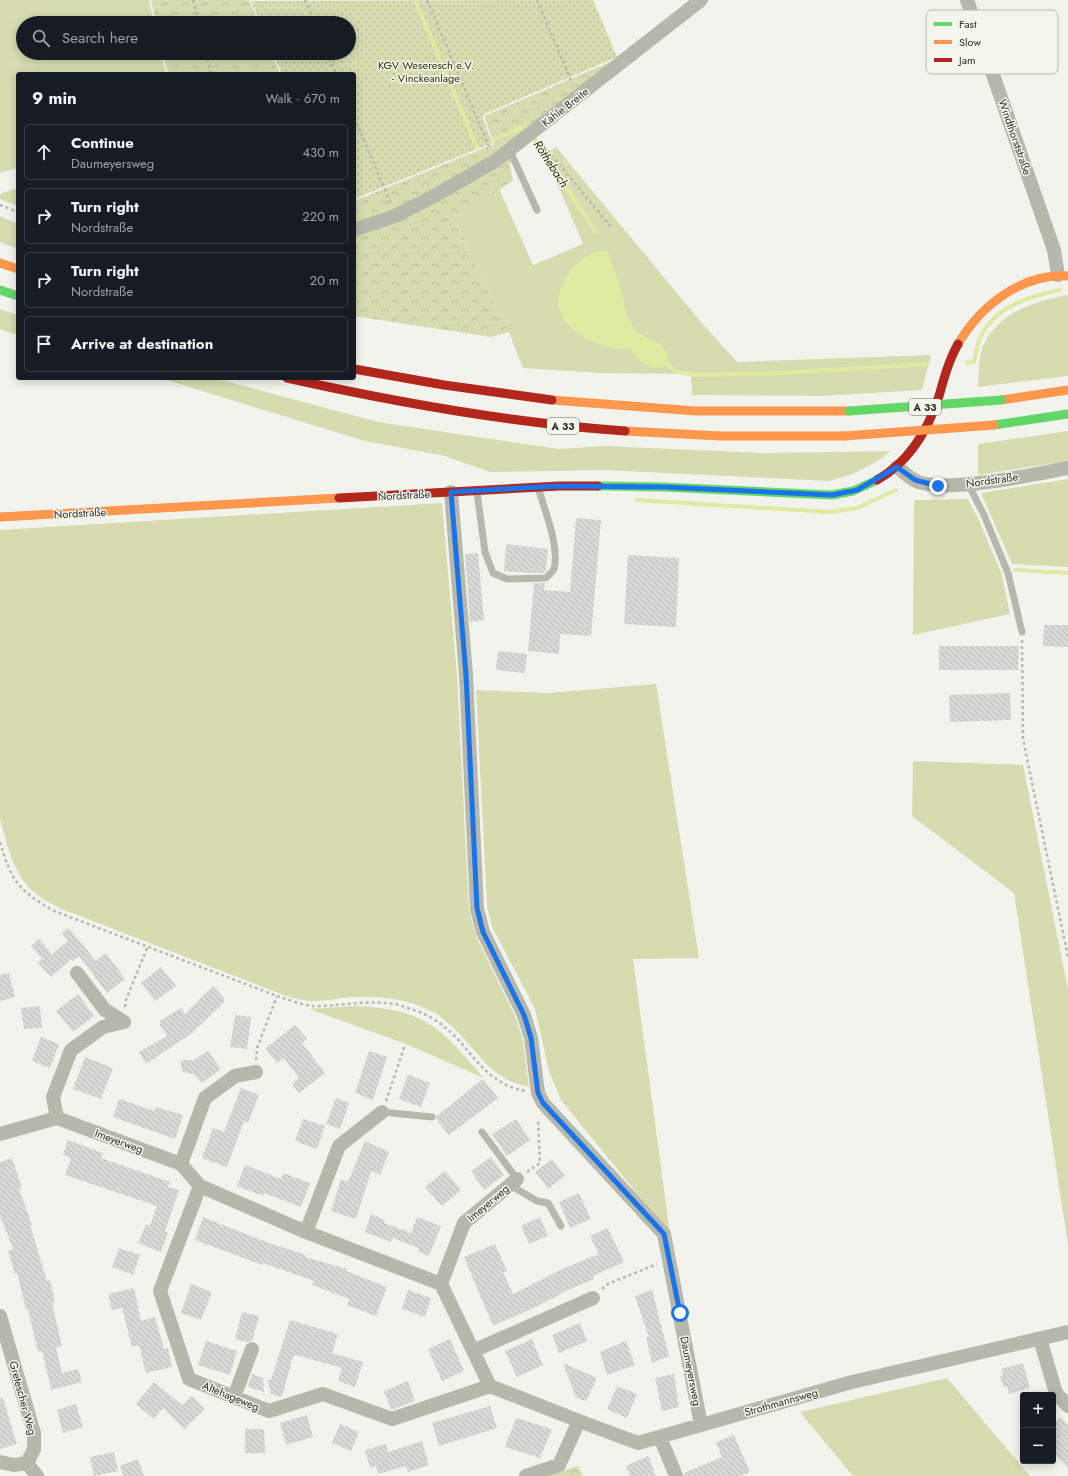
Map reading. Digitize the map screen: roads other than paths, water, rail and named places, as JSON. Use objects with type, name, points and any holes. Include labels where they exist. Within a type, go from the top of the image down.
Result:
[{"type":"main road","points":[[0,263],[16,268]]},
{"type":"main road","name":"Nordstraße","points":[[0,517],[538,487],[663,487],[832,495],[857,490],[897,467],[915,445],[931,417],[952,357],[964,335],[982,311],[1003,294],[1029,282],[1063,275]]},
{"type":"main road","points":[[0,290],[16,295]]},
{"type":"main road","name":"A 33","points":[[356,369],[468,389],[572,403],[715,412],[775,413],[937,406],[1001,400],[1068,390]]},
{"type":"main road","name":"A 33","points":[[296,380],[364,396],[467,414],[557,426],[647,433],[716,436],[844,436],[926,432],[994,425],[1068,414]]},
{"type":"street","name":"Kahle Breite","points":[[356,229],[395,216],[438,194],[495,161],[510,151],[701,0]]},
{"type":"street","name":"Windthorststraße","points":[[967,0],[970,10]]},
{"type":"street","name":"Windthorststraße","points":[[993,74],[1063,275]]},
{"type":"street","name":"Nordstraße","points":[[897,467],[915,480],[938,486],[968,484],[1068,468]]},
{"type":"street","name":"Daumeyersweg","points":[[451,492],[466,675],[477,908],[483,932],[524,1015],[531,1038],[538,1093],[543,1103],[664,1234],[670,1258],[701,1425]]},
{"type":"street","points":[[0,1134],[57,1118],[53,1097],[71,1050],[103,1027],[124,1022],[104,1010],[77,973]]},
{"type":"street","points":[[181,1164],[205,1098],[235,1076],[256,1072]]},
{"type":"street","points":[[306,1232],[339,1146],[382,1112]]},
{"type":"street","name":"Imeyerweg","points":[[57,1118],[181,1164],[200,1186],[306,1232],[441,1284],[464,1223],[514,1182]]},
{"type":"street","name":"Altehageweg","points":[[200,1186],[160,1291],[189,1379],[269,1411],[323,1394],[392,1419],[490,1386]]},
{"type":"street","points":[[441,1284],[490,1386],[579,1421],[559,1465],[526,1476]]},
{"type":"street","points":[[473,1351],[593,1298]]},
{"type":"street","name":"Gretescher Weg","points":[[0,1316],[34,1433],[34,1449],[27,1463]]},
{"type":"street","name":"Strothmannsweg","points":[[579,1421],[638,1443],[852,1382],[1068,1332]]},
{"type":"street","points":[[1040,1339],[1056,1393],[1068,1406]]},
{"type":"street","points":[[234,1397],[252,1349]]},
{"type":"street","points":[[660,1437],[676,1476]]},
{"type":"street","points":[[0,1462],[14,1466],[27,1463],[37,1476]]},
{"type":"lane","points":[[510,151],[537,210]]},
{"type":"lane","points":[[968,484],[984,515],[1008,573],[1022,632]]},
{"type":"lane","points":[[477,491],[485,552],[493,573],[507,579],[546,578],[553,570],[554,550],[538,487]]},
{"type":"lane","points":[[382,1112],[432,1117]]},
{"type":"lane","name":"Imeyerweg","points":[[482,1132],[514,1182]]},
{"type":"lane","points":[[514,1182],[537,1201],[548,1203],[560,1226]]},
{"type":"waterway","name":"Röthebach","points":[[415,0],[477,147]]},
{"type":"waterway","name":"Röthebach","points":[[493,140],[526,126],[595,231]]},
{"type":"waterway","points":[[967,363],[974,362],[980,338],[987,327],[1004,310],[1025,299],[1060,290]]},
{"type":"waterway","points":[[666,364],[677,372],[695,375],[782,373],[926,364]]},
{"type":"waterway","points":[[637,500],[830,512],[857,508],[896,490]]},
{"type":"waterway","points":[[1015,570],[1068,573]]},
{"type":"park label","name":"KGV Weseresch e.V. - Vinckeanlage","points":[[426,71]]}]
